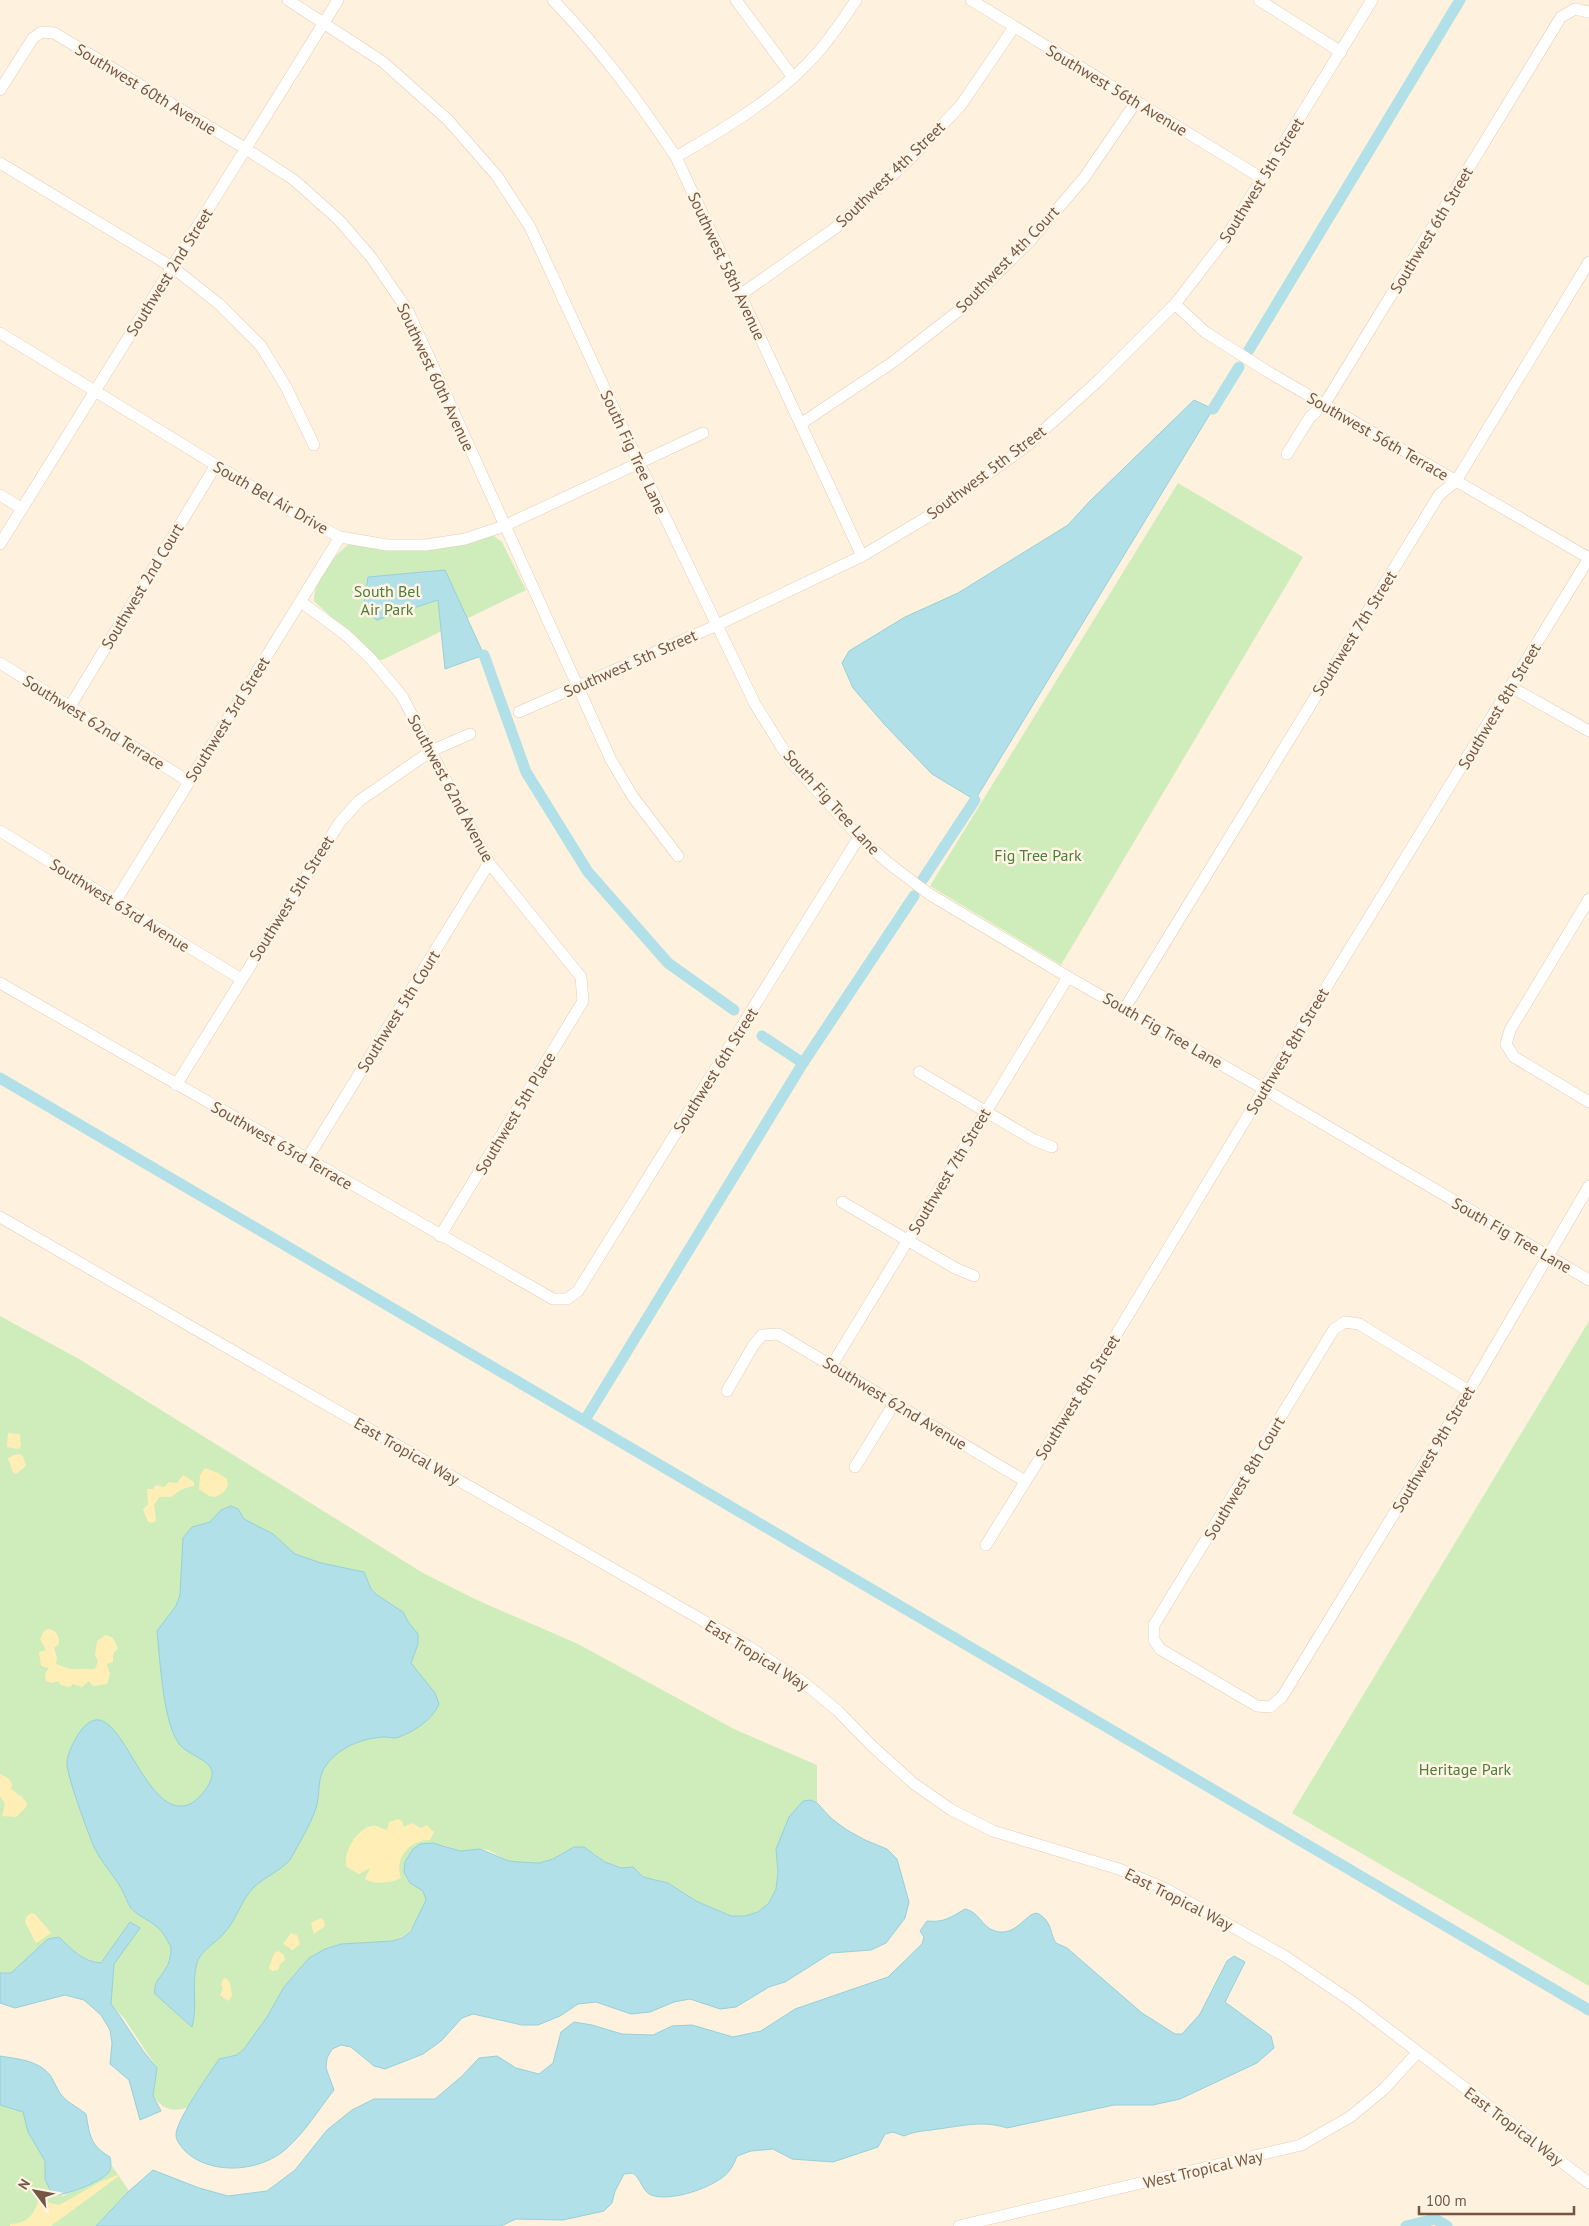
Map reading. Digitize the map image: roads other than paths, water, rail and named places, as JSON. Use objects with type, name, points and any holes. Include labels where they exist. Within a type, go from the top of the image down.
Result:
[{"type":"street","name":"South Fig Tree Lane","points":[[288,0],[383,62],[448,120],[497,176],[530,228],[638,463],[755,704],[790,762],[859,837],[886,862],[929,894],[1589,1280]]},
{"type":"street","name":"Southwest 2nd Street","points":[[0,544],[338,0]]},
{"type":"street","name":"Southwest 58th Avenue","points":[[553,0],[588,36],[636,96],[676,157],[802,423],[862,556]]},
{"type":"street","points":[[736,0],[792,76]]},
{"type":"street","points":[[676,157],[747,113],[792,76],[819,51],[856,0]]},
{"type":"street","name":"Southwest 56th Avenue","points":[[971,0],[1263,179]]},
{"type":"street","points":[[1259,0],[1341,52]]},
{"type":"street","name":"Southwest 5th Street","points":[[519,712],[716,626],[862,556],[929,516],[1024,448],[1099,380],[1175,304],[1223,242],[1372,0]]},
{"type":"street","name":"Southwest 6th Street","points":[[1287,454],[1310,417],[1324,405],[1561,17],[1575,9],[1589,12]]},
{"type":"street","name":"Southwest 4th Street","points":[[740,294],[838,226],[915,154],[961,105],[1014,27]]},
{"type":"street","name":"Southwest 60th Avenue","points":[[0,90],[33,38],[42,32],[54,33],[294,180],[339,220],[371,257],[408,310],[611,760],[633,797],[678,856]]},
{"type":"street","name":"Southwest 4th Court","points":[[802,423],[893,362],[966,304],[1030,242],[1084,178],[1136,102]]},
{"type":"street","points":[[0,163],[172,267],[219,304],[261,346],[286,387],[314,445]]},
{"type":"street","name":"Southwest 7th Street","points":[[1125,1008],[1439,494],[1456,481],[1589,262]]},
{"type":"street","name":"Southwest 56th Terrace","points":[[1175,304],[1205,332],[1324,405],[1589,558]]},
{"type":"street","name":"South Bel Air Drive","points":[[0,333],[306,520],[340,537],[387,545],[426,545],[465,539],[504,526],[703,433]]},
{"type":"street","name":"Southwest 2nd Court","points":[[69,708],[216,465]]},
{"type":"street","points":[[0,495],[21,508]]},
{"type":"street","name":"Southwest 3rd Street","points":[[115,902],[340,537]]},
{"type":"street","name":"Southwest 8th Street","points":[[986,1545],[1107,1350],[1264,1089],[1589,558]]},
{"type":"street","name":"Southwest 62nd Avenue","points":[[301,602],[346,635],[371,659],[402,696],[489,863],[581,977],[583,989]]},
{"type":"street","name":"Southwest 62nd Terrace","points":[[0,663],[188,781]]},
{"type":"street","points":[[1511,687],[1589,732]]},
{"type":"street","name":"Southwest 5th Street","points":[[176,1085],[340,822],[359,801],[431,751],[470,734]]},
{"type":"street","name":"Southwest 63rd Avenue","points":[[0,831],[241,979]]},
{"type":"street","name":"Southwest 6th Street","points":[[567,1299],[578,1291],[859,837]]},
{"type":"street","name":"Southwest 5th Court","points":[[307,1160],[489,863]]},
{"type":"street","points":[[1589,899],[1510,1030],[1506,1044],[1514,1057],[1589,1102]]},
{"type":"street","name":"Southwest 7th Street","points":[[832,1365],[985,1110],[1068,977]]},
{"type":"street","name":"Southwest 63rd Terrace","points":[[0,983],[553,1299],[567,1299]]},
{"type":"street","name":"Southwest 5th Place","points":[[440,1236],[583,1001],[583,989]]},
{"type":"street","points":[[919,1072],[1034,1140],[1052,1147]]},
{"type":"street","name":"Southwest 9th Street","points":[[1270,1707],[1282,1697],[1469,1391],[1589,1186]]},
{"type":"street","points":[[842,1202],[955,1268],[974,1276]]},
{"type":"street","name":"East Tropical Way","points":[[0,1217],[749,1647],[802,1681],[838,1711],[913,1783],[950,1808],[993,1831],[1119,1869],[1166,1890],[1286,1957],[1354,2004],[1589,2183]]},
{"type":"street","name":"Southwest 8th Court","points":[[1270,1707],[1257,1706],[1160,1649],[1154,1640],[1154,1625],[1334,1329],[1345,1322],[1359,1324],[1469,1391]]},
{"type":"street","name":"Southwest 62nd Avenue","points":[[726,1391],[753,1346],[762,1335],[778,1334],[1025,1481]]},
{"type":"street","points":[[854,1467],[895,1402]]},
{"type":"street","name":"West Tropical Way","points":[[959,2226],[1301,2145],[1350,2117],[1384,2089],[1417,2053]]},
{"type":"water","points":[[1194,400],[1213,409],[975,800],[932,774],[853,688],[842,663],[849,651],[905,617],[958,593],[1068,525],[1089,502]]},
{"type":"water","points":[[445,570],[484,655],[445,669],[438,600],[377,620],[363,611],[368,577]]},
{"type":"water","points":[[231,1506],[238,1509],[244,1519],[273,1534],[295,1554],[321,1563],[364,1572],[371,1589],[403,1612],[418,1634],[418,1644],[411,1663],[435,1693],[439,1704],[427,1720],[411,1732],[397,1738],[368,1739],[352,1745],[338,1753],[327,1764],[321,1775],[314,1815],[290,1860],[254,1887],[229,1927],[199,1958],[195,1971],[194,2019],[192,2027],[155,1994],[156,1983],[168,1963],[171,1947],[158,1928],[131,1908],[118,1883],[94,1847],[73,1790],[67,1761],[70,1750],[83,1728],[92,1721],[103,1721],[114,1731],[148,1782],[161,1797],[175,1805],[190,1804],[201,1795],[208,1785],[212,1775],[210,1767],[203,1760],[188,1752],[174,1736],[163,1691],[157,1631],[176,1606],[180,1595],[183,1538],[192,1527],[210,1522],[221,1510]]},
{"type":"water","points":[[811,1800],[817,1803],[832,1819],[847,1830],[887,1849],[897,1859],[909,1902],[905,1918],[886,1943],[871,1950],[831,1953],[785,1982],[769,1987],[736,2007],[720,2009],[690,1999],[674,2002],[650,2012],[631,2014],[596,2002],[578,2004],[560,2016],[538,2025],[522,2025],[473,2014],[462,2018],[441,2041],[423,2054],[385,2069],[374,2066],[351,2047],[341,2045],[332,2049],[327,2058],[326,2068],[334,2090],[299,2135],[286,2149],[275,2157],[263,2163],[249,2166],[236,2168],[222,2167],[196,2159],[185,2151],[178,2141],[176,2135],[181,2119],[219,2059],[237,2055],[244,2049],[267,2017],[284,1987],[309,1958],[325,1949],[341,1944],[393,1941],[402,1938],[411,1931],[426,1900],[423,1891],[410,1883],[404,1872],[405,1862],[413,1849],[420,1844],[433,1843],[460,1851],[480,1849],[509,1861],[539,1863],[553,1859],[574,1847],[584,1847],[605,1862],[621,1868],[633,1867],[643,1877],[668,1883],[696,1901],[731,1916],[745,1916],[758,1912],[769,1903],[776,1889],[778,1872],[776,1849],[789,1817],[803,1801]]},
{"type":"water","points":[[965,1909],[974,1913],[990,1929],[1003,1932],[1016,1927],[1035,1913],[1039,1914],[1047,1921],[1056,1943],[1067,1948],[1142,2013],[1175,2034],[1182,2034],[1200,2014],[1227,1961],[1234,1956],[1245,1962],[1225,2002],[1271,2036],[1274,2048],[1257,2063],[1180,2099],[1153,2105],[1114,2105],[1007,2128],[981,2124],[920,2131],[904,2136],[893,2132],[885,2134],[878,2147],[833,2162],[792,2159],[773,2149],[751,2151],[737,2156],[730,2170],[715,2182],[692,2192],[668,2197],[657,2197],[649,2194],[633,2173],[624,2174],[615,2191],[612,2203],[604,2211],[563,2220],[516,2219],[501,2226],[96,2226],[129,2191],[153,2170],[199,2188],[228,2196],[267,2191],[295,2170],[327,2130],[352,2110],[374,2099],[435,2099],[461,2077],[479,2058],[497,2056],[516,2068],[539,2074],[553,2063],[561,2032],[574,2022],[622,2034],[653,2035],[672,2026],[692,2025],[733,2037],[761,2031],[795,2009],[888,1977],[922,1944],[924,1937],[920,1931],[927,1921],[943,1920]]},
{"type":"water","points":[[130,1922],[140,1928],[114,1964],[111,2004],[144,2053],[157,2068],[153,2096],[161,2111],[140,2120],[129,2080],[110,2064],[112,2043],[110,2030],[101,2015],[84,2000],[65,1995],[15,2008],[0,2003],[0,1973],[11,1973],[48,1939],[59,1937],[83,1957],[101,1963]]},
{"type":"water","points":[[0,2056],[27,2061],[40,2066],[50,2075],[64,2098],[86,2114],[92,2139],[103,2153],[110,2157],[111,2168],[105,2176],[73,2191],[57,2195],[52,2194],[45,2179],[45,2161],[28,2132],[23,2112],[0,2105]]},
{"type":"waterway","points":[[1249,350],[1460,0]]},
{"type":"waterway","points":[[1213,409],[1239,367]]},
{"type":"waterway","points":[[484,655],[526,772],[588,872],[668,963],[734,1010]]},
{"type":"waterway","points":[[923,879],[975,800]]},
{"type":"waterway","points":[[585,1420],[803,1063],[914,896]]},
{"type":"waterway","points":[[762,1036],[803,1063]]},
{"type":"waterway","points":[[0,1078],[1589,2010]]},
{"type":"waterway","points":[[1406,2226],[1435,2219],[1447,2226]]},
{"type":"park label","name":"South Bel Air Park","points":[[387,600]]},
{"type":"park label","name":"Fig Tree Park","points":[[1038,855]]},
{"type":"park label","name":"Heritage Park","points":[[1465,1769]]}]
